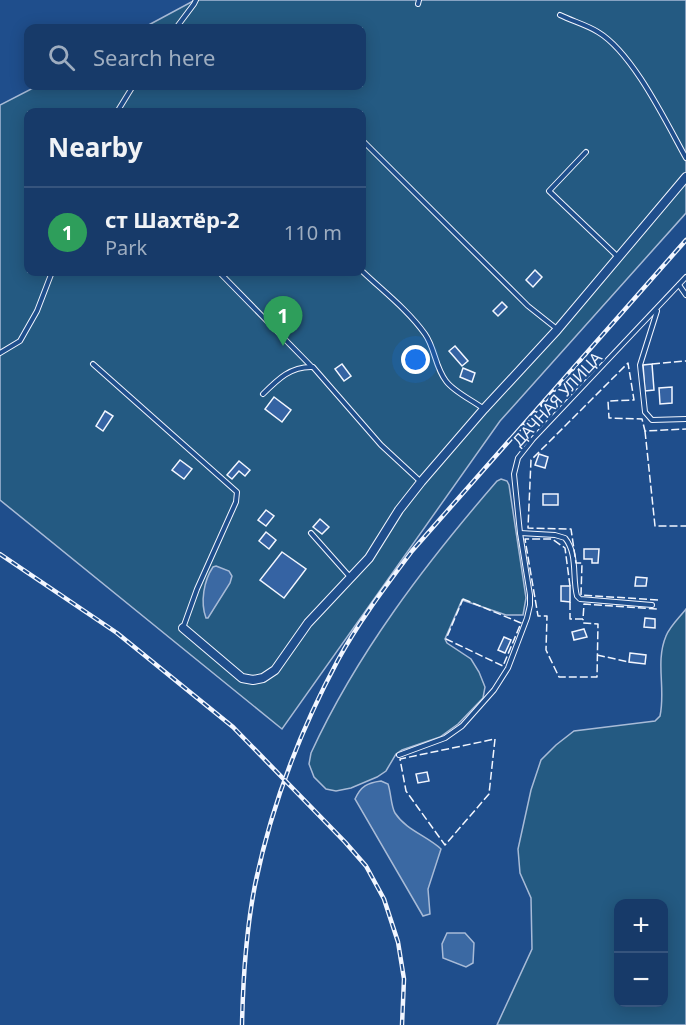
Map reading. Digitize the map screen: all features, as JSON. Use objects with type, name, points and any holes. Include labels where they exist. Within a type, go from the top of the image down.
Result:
[{"type":"street","points":[[183,628],[242,678],[253,680],[263,678],[275,670],[308,623],[369,558],[399,510],[421,482],[557,330],[686,177]]},
{"type":"lane","points":[[179,24],[196,0]]},
{"type":"lane","points":[[560,15],[598,32],[616,47],[650,93],[686,158]]},
{"type":"lane","points":[[119,108],[131,90]]},
{"type":"lane","points":[[366,144],[528,306],[557,330]]},
{"type":"lane","points":[[586,152],[549,191],[618,257]]},
{"type":"lane","points":[[366,275],[424,332],[432,343],[437,364],[446,381],[484,409]]},
{"type":"lane","points":[[0,353],[20,341],[37,311],[50,276]]},
{"type":"lane","points":[[223,276],[313,367],[381,445],[421,482]]},
{"type":"lane","name":"ДАЧНАЯ УЛИЦА","points":[[399,755],[445,738],[462,726],[494,690],[508,668],[530,605],[514,474],[518,458],[533,439],[686,277]]},
{"type":"lane","points":[[679,285],[686,295]]},
{"type":"lane","points":[[659,308],[640,365],[645,412],[652,420],[686,418]]},
{"type":"lane","points":[[93,364],[237,492],[236,502],[197,589],[183,628]]},
{"type":"lane","points":[[263,394],[278,378],[300,366],[313,367]]},
{"type":"lane","points":[[311,533],[350,578]]},
{"type":"lane","points":[[520,533],[555,535],[565,538],[572,550],[575,587],[580,599],[652,605]]},
{"type":"shaded area","points":[[195,0],[686,0],[686,213],[500,421],[282,729],[0,500],[0,105],[29,90],[366,90],[366,24],[150,24]]},
{"type":"shaded area","points":[[501,479],[507,481],[509,485],[526,598],[523,615],[506,615],[462,600],[445,639],[447,643],[471,659],[485,687],[483,698],[458,724],[440,737],[396,754],[386,771],[377,777],[351,788],[336,791],[326,789],[314,777],[309,764],[311,753],[349,680],[419,577],[444,544]]},
{"type":"shaded area","points":[[216,566],[229,571],[232,576],[230,583],[206,618],[203,605],[205,585],[210,572]]},
{"type":"shaded area","points":[[686,609],[686,1025],[497,1025],[532,949],[531,898],[520,873],[518,849],[531,790],[541,760],[574,731],[655,721],[660,716],[662,706],[661,656],[670,629]]},
{"type":"shaded area","points":[[381,781],[388,784],[394,810],[400,819],[441,849],[428,889],[430,914],[423,916],[355,799],[365,786]]},
{"type":"shaded area","points":[[447,933],[465,933],[474,943],[473,963],[466,967],[443,958],[442,944]]},
{"type":"building","points":[[535,270],[542,277],[533,287],[526,280]]},
{"type":"building","points":[[502,302],[507,307],[498,316],[493,311]]},
{"type":"building","points":[[455,346],[468,361],[462,366],[449,351]]},
{"type":"building","points":[[342,364],[351,376],[344,381],[335,369]]},
{"type":"building","points":[[652,364],[654,390],[645,391],[643,365]]},
{"type":"building","points":[[463,368],[475,373],[472,382],[460,377]]},
{"type":"building","points":[[672,387],[672,403],[660,404],[659,388]]},
{"type":"building","points":[[274,397],[291,410],[282,422],[265,409]]},
{"type":"building","points":[[105,411],[113,416],[103,431],[96,426]]},
{"type":"building","points":[[539,454],[548,457],[545,468],[535,465]]},
{"type":"building","points":[[180,460],[192,469],[184,479],[172,470]]},
{"type":"building","points":[[239,461],[250,470],[245,476],[239,471],[232,479],[227,475]]},
{"type":"building","points":[[543,494],[558,494],[558,505],[543,505]]},
{"type":"building","points":[[266,510],[274,516],[266,526],[258,520]]},
{"type":"building","points":[[320,519],[329,527],[322,534],[313,527]]},
{"type":"building","points":[[266,532],[276,540],[269,549],[259,541]]},
{"type":"building","points":[[584,549],[599,549],[598,563],[592,563],[592,559],[584,559]]},
{"type":"building","points":[[282,552],[306,569],[284,598],[260,580]]},
{"type":"building","points":[[636,577],[647,578],[646,586],[635,586]]},
{"type":"building","points":[[561,586],[570,586],[570,602],[561,601]]},
{"type":"building","points":[[645,618],[655,619],[655,628],[644,627]]},
{"type":"building","points":[[584,629],[587,637],[574,640],[572,632]]},
{"type":"building","points":[[504,637],[511,640],[505,653],[498,650]]},
{"type":"building","points":[[630,653],[646,655],[645,664],[629,662]]},
{"type":"building","points":[[427,772],[429,781],[418,783],[416,774]]},
{"type":"railway","points":[[242,1025],[249,920],[262,856],[279,798],[300,741],[324,686],[346,646],[412,551],[686,240]]},
{"type":"railway","points":[[0,554],[117,633],[233,727],[366,866],[384,899],[398,942],[404,979],[402,1025]]},
{"type":"fence","points":[[652,364],[686,361]]},
{"type":"fence","points":[[658,600],[581,595],[582,563],[576,563],[571,529],[528,528],[531,460],[628,363],[634,400],[608,401],[609,418],[642,419],[645,431],[686,429]]},
{"type":"fence","points":[[645,431],[655,526],[686,526]]},
{"type":"fence","points":[[570,586],[565,548],[552,539],[525,539],[538,616],[547,616],[546,650],[559,677],[597,677],[598,624],[583,623],[583,619]]},
{"type":"fence","points":[[463,599],[521,623],[503,666],[446,639],[463,599]]},
{"type":"fence","points":[[570,602],[570,619],[583,619],[584,604],[657,609]]},
{"type":"fence","points":[[597,655],[629,662]]},
{"type":"fence","points":[[495,739],[489,794],[445,845],[406,791],[400,759],[495,739]]},
{"type":"place","name":"ст Шахтёр-2","points":[[283,346]]}]
